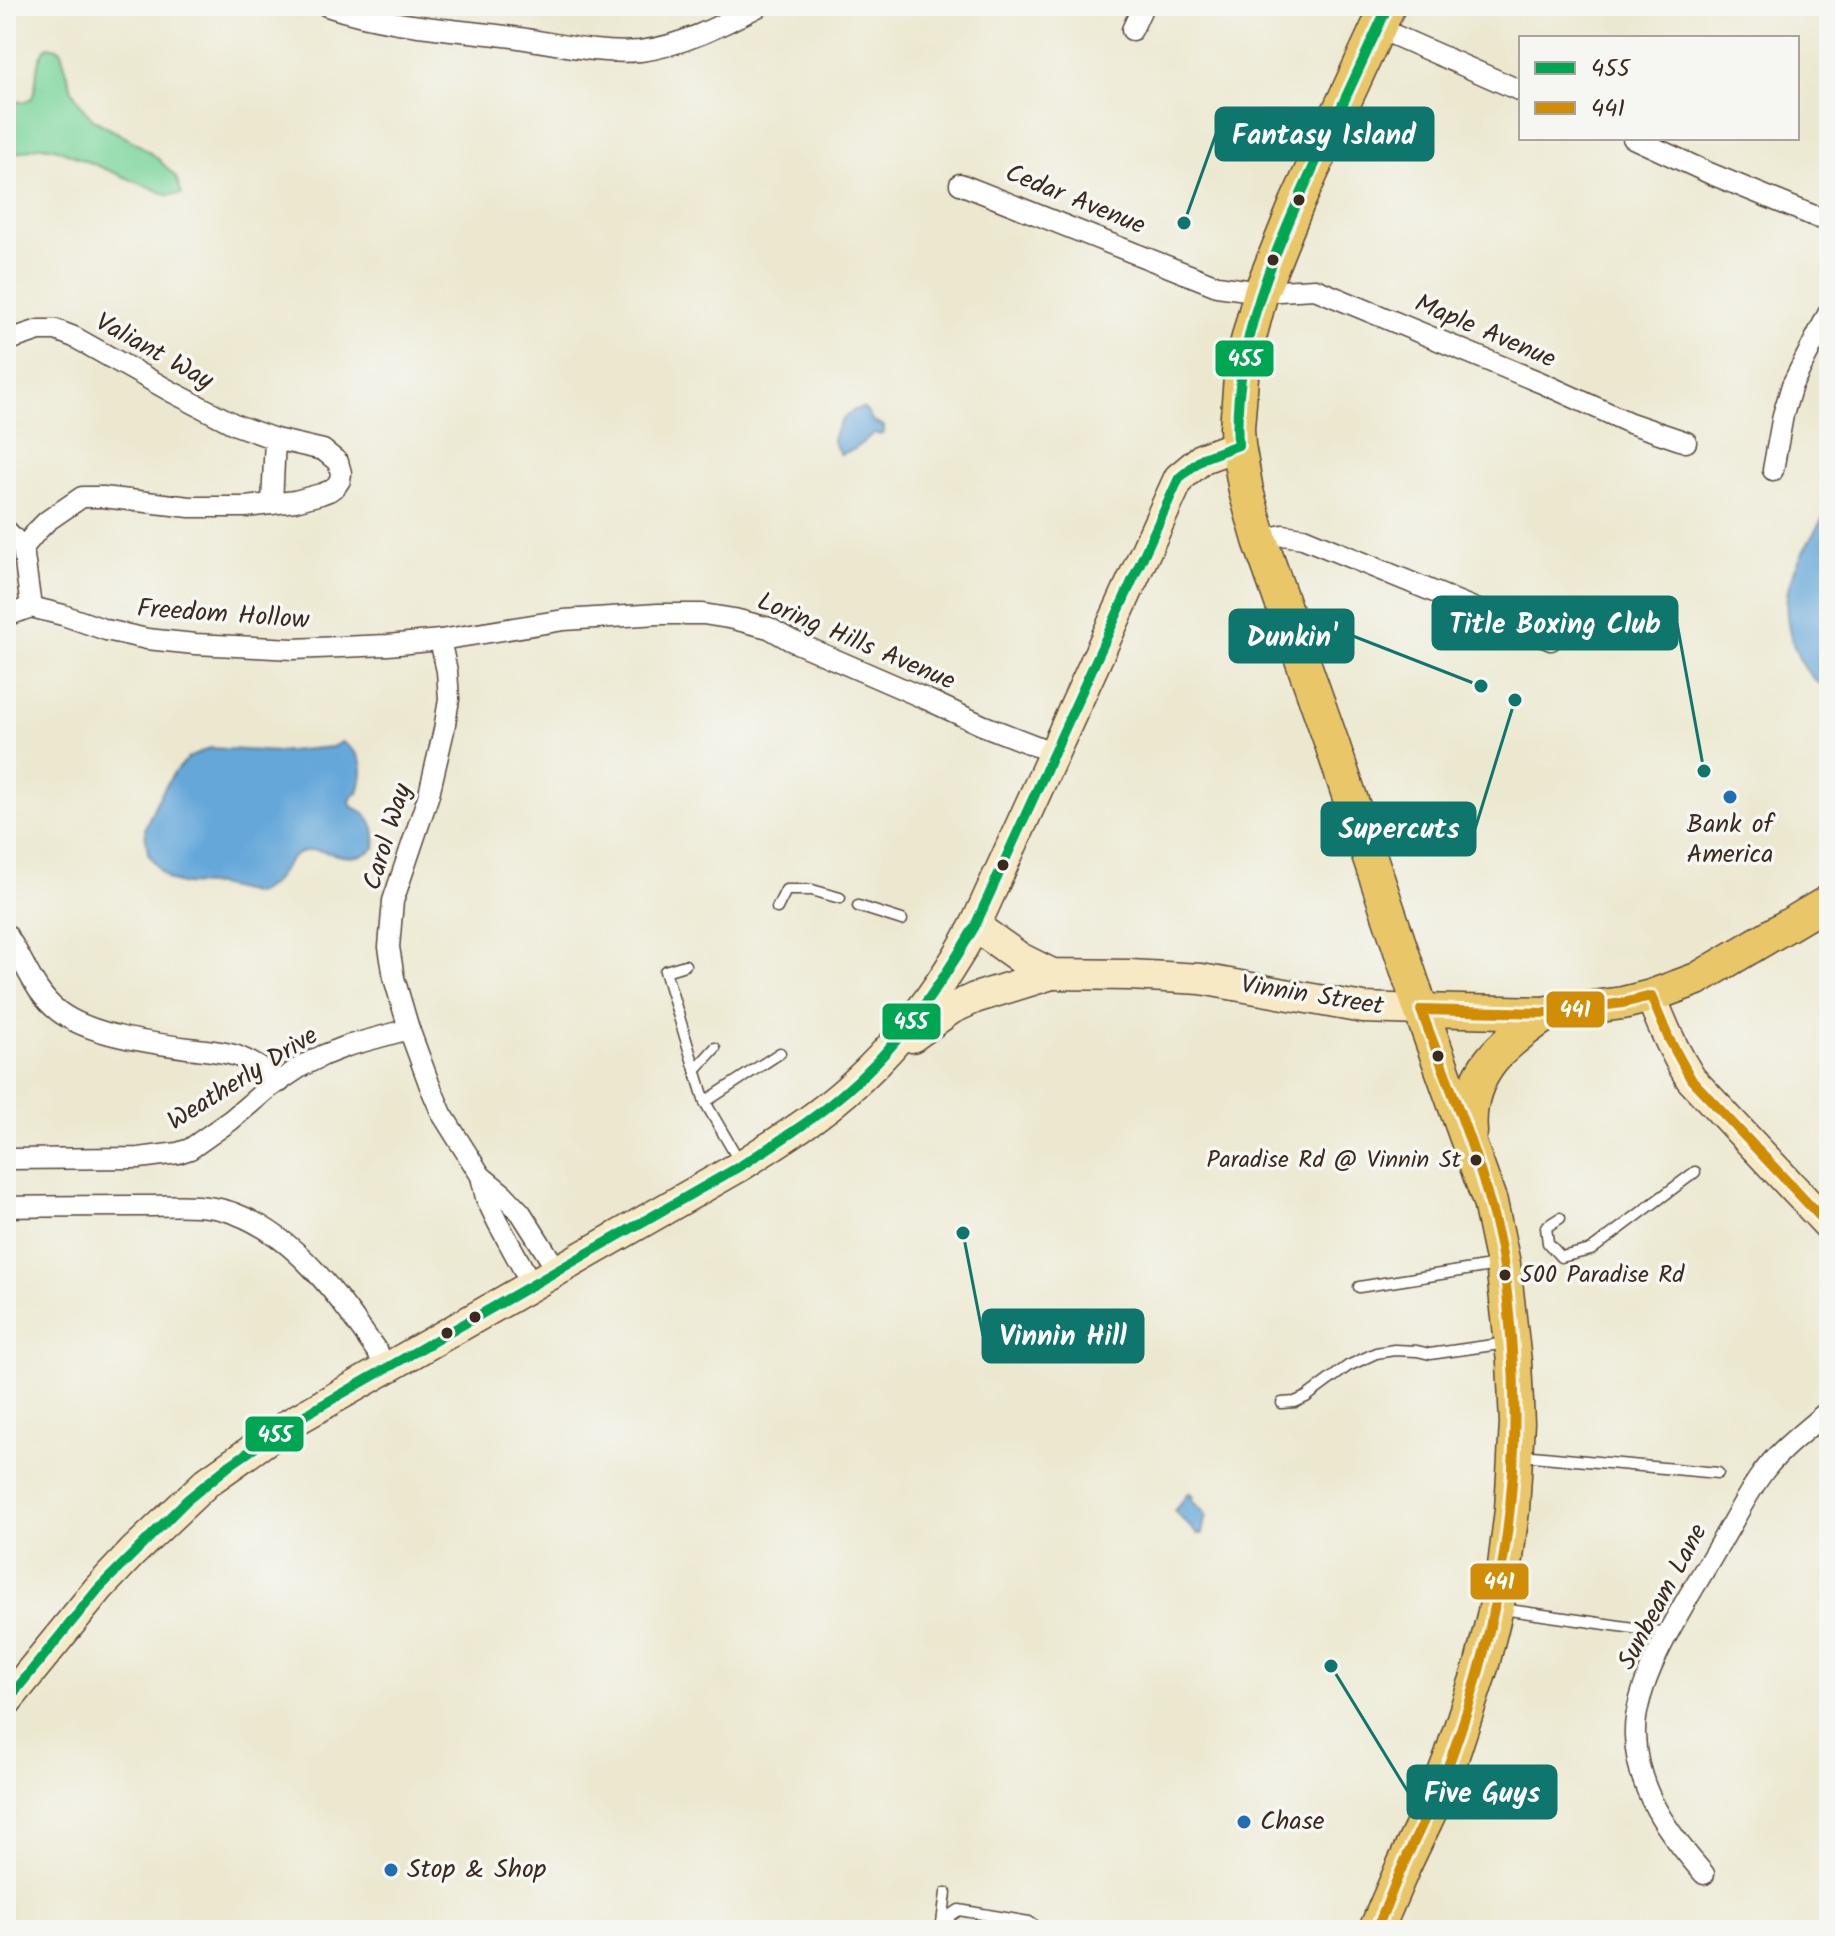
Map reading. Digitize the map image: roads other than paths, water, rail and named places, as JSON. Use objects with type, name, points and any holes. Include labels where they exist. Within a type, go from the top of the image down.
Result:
[{"type":"highway","points":[[1376,1930],[1451,1758],[1482,1664],[1496,1608],[1505,1566],[1516,1454],[1513,1342],[1503,1264],[1490,1202],[1260,540],[1246,491],[1237,428],[1242,364],[1261,292],[1297,203],[1383,17]]},
{"type":"highway","points":[[1473,1152],[1470,1107],[1475,1087],[1489,1061],[1521,1031],[1548,1013]]},
{"type":"main road","points":[[869,1070],[939,986],[975,926],[1179,478],[1203,458],[1238,445]]},
{"type":"main road","name":"Vinnin Street","points":[[975,926],[1020,958],[1052,974],[1201,979],[1363,1008],[1548,1013],[1623,1003],[1697,979],[1829,901]]},
{"type":"main road","points":[[6,1702],[99,1588],[187,1500],[230,1465],[289,1424],[742,1165],[814,1117],[869,1070],[951,1009],[998,989],[1052,974]]},
{"type":"main road","points":[[1651,996],[1676,1056],[1691,1079],[1829,1226]]},
{"type":"street","points":[[327,6],[369,18],[426,28],[621,52],[641,51],[683,41],[759,6]]},
{"type":"street","points":[[1132,30],[1143,6]]},
{"type":"street","points":[[1383,17],[1519,90]]},
{"type":"street","points":[[1637,140],[1819,218]]},
{"type":"street","name":"Cedar Avenue","points":[[960,184],[1217,286],[1261,292]]},
{"type":"street","name":"Maple Avenue","points":[[1261,292],[1315,289],[1630,423],[1686,442]]},
{"type":"street","points":[[1773,470],[1792,385],[1829,312]]},
{"type":"street","name":"Valiant Way","points":[[6,341],[39,330],[56,330],[74,337],[236,425],[275,439],[323,450],[338,462],[341,473],[340,480],[329,491],[295,501],[246,507],[190,507],[82,497],[47,521],[23,548]]},
{"type":"street","points":[[272,504],[275,439]]},
{"type":"street","points":[[6,530],[23,548],[31,607],[6,616]]},
{"type":"street","points":[[1260,540],[1283,535],[1303,538],[1551,640]]},
{"type":"street","name":"Freedom Hollow","points":[[31,607],[106,630],[147,639],[195,644],[318,649],[440,640]]},
{"type":"street","name":"Loring Hills Avenue","points":[[440,640],[564,620],[658,614],[703,614],[734,619],[769,628],[982,725],[1054,753]]},
{"type":"street","name":"Carol Way","points":[[440,640],[449,699],[429,794],[393,901],[389,947],[394,978],[409,1029],[442,1114],[481,1176],[521,1213],[545,1277]]},
{"type":"street","points":[[6,934],[42,995],[56,1010],[74,1022],[154,1043],[236,1056],[280,1082]]},
{"type":"street","name":"Weatherly Drive","points":[[6,1159],[139,1158],[178,1153],[190,1149],[302,1066],[347,1046],[409,1029]]},
{"type":"street","name":"Carol Way","points":[[481,1176],[486,1198],[498,1223],[545,1277]]},
{"type":"street","points":[[6,1207],[196,1206],[233,1212],[269,1231],[311,1268],[332,1290],[388,1367]]},
{"type":"street","name":"Sunbeam Lane","points":[[1704,1874],[1677,1842],[1644,1787],[1637,1763],[1635,1718],[1641,1690],[1669,1633],[1759,1477],[1790,1444],[1829,1410]]},
{"type":"lane","points":[[777,908],[786,890],[812,890],[840,898]]},
{"type":"lane","points":[[858,906],[902,920]]},
{"type":"lane","points":[[685,965],[665,971],[705,1102],[742,1165]]},
{"type":"lane","points":[[695,1070],[715,1048]]},
{"type":"lane","points":[[705,1102],[780,1053]]},
{"type":"lane","points":[[1560,1218],[1546,1227],[1548,1243],[1561,1257],[1591,1250],[1695,1172]]},
{"type":"lane","points":[[1359,1287],[1503,1264]]},
{"type":"lane","points":[[1282,1403],[1306,1397],[1348,1366],[1376,1353],[1394,1350],[1430,1354],[1513,1342]]},
{"type":"lane","points":[[1516,1454],[1718,1473]]},
{"type":"lane","points":[[1496,1608],[1669,1633]]},
{"type":"lane","points":[[941,1930],[946,1893]]},
{"type":"lane","points":[[948,1930],[950,1916],[959,1910],[1029,1922],[1042,1930]]},
{"type":"water","points":[[863,408],[873,422],[884,426],[884,433],[874,433],[853,450],[840,454],[833,441],[837,430],[847,415]]},
{"type":"water","points":[[1829,508],[1829,688],[1817,682],[1799,659],[1789,629],[1787,599],[1796,567]]},
{"type":"water","points":[[342,742],[355,752],[361,763],[358,793],[352,796],[350,802],[371,822],[375,848],[354,857],[311,850],[302,852],[288,862],[272,884],[256,894],[217,885],[171,881],[148,853],[145,828],[173,774],[188,758],[210,748],[277,752],[332,747]]},
{"type":"water","points":[[1189,1493],[1193,1497],[1191,1500],[1206,1514],[1202,1534],[1197,1534],[1174,1511]]},
{"type":"place","name":"Fantasy Island","points":[[1184,223]]},
{"type":"place","name":"Dunkin'","points":[[1481,686]]},
{"type":"place","name":"Supercuts","points":[[1515,700]]},
{"type":"place","name":"Title Boxing Club","points":[[1704,771]]},
{"type":"place","name":"Bank of America","points":[[1730,797]]},
{"type":"place","name":"Paradise Rd @ Vinnin St","points":[[1476,1160]]},
{"type":"place","name":"Vinnin Hill","points":[[963,1233]]},
{"type":"place","name":"500 Paradise Rd","points":[[1505,1275]]},
{"type":"place","name":"Five Guys","points":[[1331,1666]]},
{"type":"place","name":"Chase","points":[[1244,1822]]},
{"type":"place","name":"Stop & Shop","points":[[391,1870]]}]
